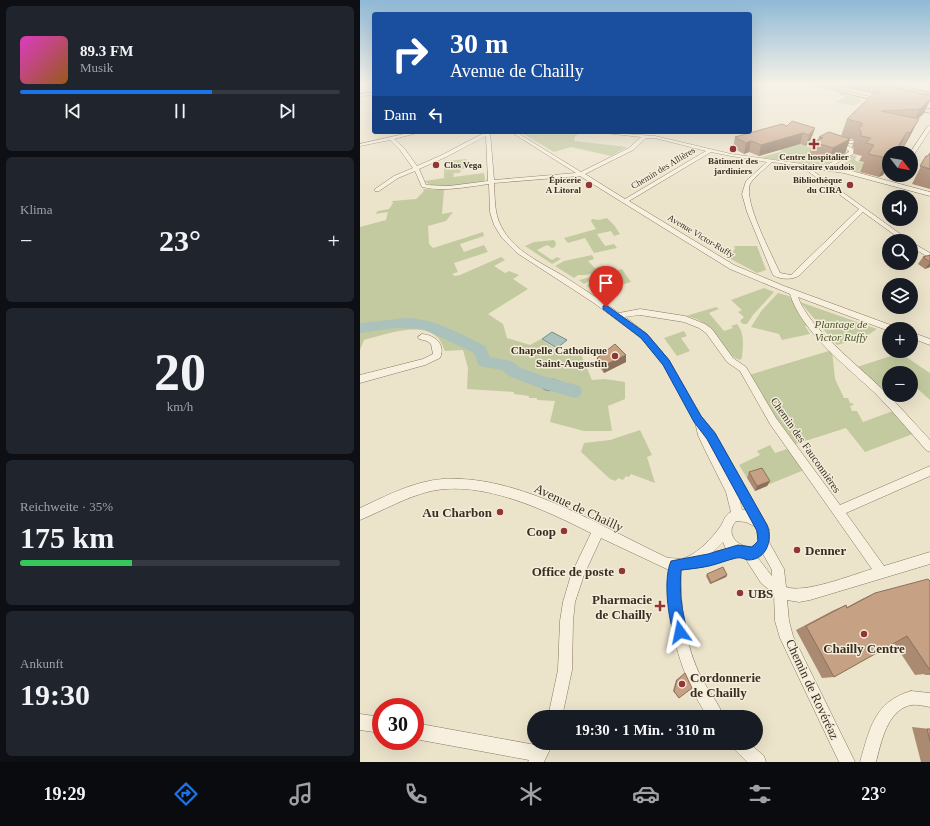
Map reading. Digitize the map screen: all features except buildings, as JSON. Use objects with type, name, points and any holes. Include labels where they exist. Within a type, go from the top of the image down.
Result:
[{"type":"street","points":[[917,146],[930,127]]},
{"type":"street","points":[[360,145],[410,134]]},
{"type":"street","points":[[377,190],[396,177],[448,154],[485,134]]},
{"type":"street","points":[[488,134],[493,212],[497,225],[509,243],[519,252],[618,316],[644,336],[665,361],[698,419],[711,436],[759,523],[764,536],[763,543],[760,548],[754,552],[743,552]]},
{"type":"street","name":"Avenue Victor-Ruffy","points":[[516,134],[732,267],[769,284],[882,325]]},
{"type":"street","points":[[391,138],[402,149],[416,168],[423,185],[431,188],[449,188],[581,174],[638,144],[643,134],[711,150],[770,161],[825,168],[882,181]]},
{"type":"street","points":[[825,168],[851,153],[849,149],[839,142],[852,142]]},
{"type":"street","name":"Chemin des Allières","points":[[625,201],[711,150]]},
{"type":"street","points":[[770,161],[748,182],[745,194],[754,223],[777,275]]},
{"type":"street","points":[[801,165],[897,234]]},
{"type":"street","points":[[888,182],[930,194]]},
{"type":"street","points":[[777,275],[792,276],[797,273],[862,209]]},
{"type":"street","points":[[918,248],[930,256]]},
{"type":"street","points":[[769,284],[777,275]]},
{"type":"street","points":[[793,293],[795,302],[827,343],[835,349],[878,392],[930,447]]},
{"type":"street","name":"Chemin des Fauconnières","points":[[618,316],[640,312],[685,319],[702,326],[709,331],[730,360],[743,369],[773,421],[882,573]]},
{"type":"street","points":[[360,379],[425,362],[437,356],[437,345],[434,340],[429,337],[422,337]]},
{"type":"street","points":[[918,338],[930,342]]},
{"type":"street","points":[[698,419],[702,436],[735,497],[737,515]]},
{"type":"street","points":[[838,511],[930,471]]},
{"type":"street","name":"Avenue de Chailly","points":[[360,514],[410,492],[442,484],[459,485],[488,488],[514,494],[569,516],[661,561],[675,565],[708,560],[743,552]]},
{"type":"street","points":[[759,523],[752,517],[744,514],[737,515],[731,519],[726,529],[726,536],[730,543],[743,552],[764,578],[789,595],[802,596],[930,558]]},
{"type":"street","name":"Avenue de Chailly","points":[[691,562],[714,544],[726,529]]},
{"type":"street","points":[[557,710],[560,702],[566,656],[568,602],[575,581],[598,531]]},
{"type":"street","name":"Chemin de Rovéréaz","points":[[763,543],[778,569],[781,591],[782,621],[787,638],[847,762]]},
{"type":"street","points":[[675,565],[674,581],[676,619],[700,691],[712,710]]},
{"type":"street","points":[[868,762],[879,726],[890,710],[900,701],[913,697],[930,700]]},
{"type":"street","points":[[360,722],[372,724]]},
{"type":"street","points":[[424,733],[541,753]]},
{"type":"street","points":[[745,750],[758,762]]},
{"type":"green space","points":[[523,134],[578,134],[575,136],[574,141],[627,147],[611,156],[571,147],[554,152]]},
{"type":"green space","points":[[808,142],[835,142],[840,148],[846,151],[848,150],[849,152],[824,166],[756,157],[762,157],[780,152],[782,151],[779,150],[800,144],[811,147],[816,145]]},
{"type":"green space","points":[[852,155],[857,156],[855,159],[856,161],[865,163],[859,171],[872,175],[832,166],[838,167],[852,159],[849,158]]},
{"type":"green space","points":[[467,159],[467,165],[483,165],[483,169],[479,169],[479,167],[461,169],[460,173],[454,173],[453,177],[484,173],[485,180],[482,182],[453,187],[438,187],[425,182],[444,178],[444,161]]},
{"type":"green space","points":[[424,189],[444,190],[442,214],[453,212],[446,221],[428,226],[429,244],[433,248],[483,232],[484,236],[460,244],[464,252],[484,245],[488,252],[454,263],[458,272],[452,274],[455,276],[460,275],[501,257],[505,260],[494,266],[505,273],[509,271],[519,275],[513,279],[528,289],[488,314],[503,324],[507,338],[530,345],[541,339],[565,356],[580,352],[592,380],[605,379],[625,382],[625,399],[608,406],[612,431],[584,431],[550,422],[555,401],[537,400],[537,398],[529,398],[529,396],[514,394],[514,392],[467,389],[468,368],[463,350],[445,351],[438,338],[430,332],[412,330],[391,333],[364,340],[360,350],[360,227],[386,220],[388,212],[375,214],[378,211],[389,209],[393,203],[392,201],[416,199],[424,191]]},
{"type":"green space","points":[[607,218],[620,234],[614,236],[611,231],[597,234],[605,246],[614,244],[617,248],[594,253],[585,238],[568,243],[564,238],[596,229],[591,221],[592,219],[599,220]]},
{"type":"green space","points":[[554,240],[556,243],[555,247],[552,248],[547,245],[537,250],[552,260],[557,257],[561,259],[552,264],[525,246],[534,242]]},
{"type":"green space","points":[[734,246],[757,246],[766,270],[757,273],[727,257],[735,249]]},
{"type":"green space","points":[[592,255],[594,259],[588,261],[595,268],[604,266],[608,269],[586,275],[578,275],[574,278],[555,266],[564,261]]},
{"type":"green space","points":[[622,269],[631,282],[597,292],[587,286],[591,282],[589,281],[584,284],[579,280]]},
{"type":"green space","points":[[764,288],[774,292],[753,315],[747,324],[743,324],[740,321],[744,317],[738,312],[742,310],[731,300]]},
{"type":"green space","points":[[778,293],[789,296],[810,325],[805,326],[810,334],[782,340],[779,334],[751,327],[762,310]]},
{"type":"green space","name":"Plantage de Victor Ruffy","points":[[800,302],[877,329],[865,337],[837,345]]},
{"type":"green space","points":[[716,307],[719,309],[709,313],[724,331],[733,328],[731,326],[737,324],[740,328],[743,344],[742,358],[740,360],[726,351],[712,330],[705,324],[697,319],[686,316]]},
{"type":"green space","points":[[684,331],[687,336],[681,338],[690,351],[677,356],[664,338]]},
{"type":"green space","points":[[832,350],[835,379],[844,398],[848,398],[850,403],[854,405],[850,406],[852,411],[857,411],[863,422],[893,411],[913,434],[865,452],[846,428],[793,445],[767,409],[749,375]]},
{"type":"green space","points":[[885,358],[908,358],[930,373],[930,400],[918,389],[918,366],[882,366],[882,387],[879,389],[857,367]]},
{"type":"green space","points":[[640,430],[652,455],[647,457],[655,483],[631,474],[629,477],[626,476],[623,480],[618,478],[616,481],[610,479],[581,452],[584,443],[610,440]]},
{"type":"green space","points":[[770,445],[775,453],[789,449],[804,470],[758,489],[751,476],[747,478],[739,465],[760,455],[757,451]]},
{"type":"water","points":[[552,332],[567,340],[557,348],[542,339]]},
{"type":"water","points":[[553,379],[564,383],[562,388],[547,390],[541,388],[539,385],[540,382]]},
{"type":"waterway","points":[[360,328],[396,323],[415,323],[431,326],[437,331],[480,350],[484,362],[506,365],[515,372],[540,382],[574,391]]},
{"type":"place","name":"Centre hospitalier universitaire vaudois","points":[[814,144]]},
{"type":"place","name":"Bâtiment des jardiniers","points":[[733,149]]},
{"type":"place","name":"Clos Vega","points":[[436,165]]},
{"type":"place","name":"Épicerie A Litoral","points":[[589,185]]},
{"type":"place","name":"Bibliothèque du CIRA","points":[[850,185]]},
{"type":"place","name":"Chapelle Catholique Saint-Augustin","points":[[615,356]]},
{"type":"place","name":"Au Charbon","points":[[500,512]]},
{"type":"place","name":"Coop","points":[[564,531]]},
{"type":"place","name":"Denner","points":[[797,550]]},
{"type":"place","name":"Office de poste","points":[[622,571]]},
{"type":"place","name":"UBS","points":[[740,593]]},
{"type":"place","name":"Pharmacie de Chailly","points":[[660,606]]},
{"type":"place","name":"Chailly Centre","points":[[864,634]]},
{"type":"place","name":"Cordonnerie de Chailly","points":[[682,684]]},
{"type":"route","points":[[606,307],[644,336],[666,362],[698,419],[711,436],[763,529],[763,543],[760,548],[754,552],[748,554],[738,551],[708,560],[675,565],[674,581],[676,619],[680,632]]}]
